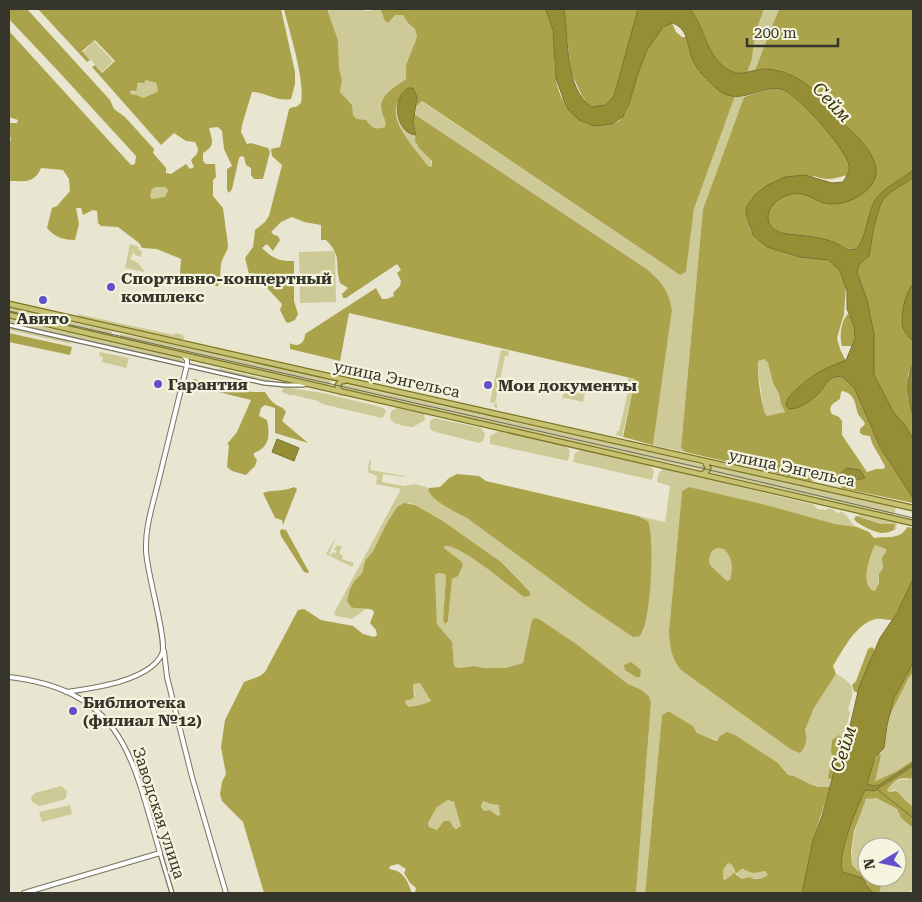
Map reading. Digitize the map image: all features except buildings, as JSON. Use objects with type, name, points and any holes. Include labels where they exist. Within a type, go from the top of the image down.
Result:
[{"type":"main road","name":"улица Энгельса","points":[[9,304],[913,508]]},
{"type":"main road","name":"улица Энгельса","points":[[9,315],[913,523]]},
{"type":"main road","points":[[116,340],[118,329]]},
{"type":"main road","points":[[322,388],[329,388],[333,384],[332,379],[325,376]]},
{"type":"main road","points":[[346,393],[340,390],[338,385],[341,381],[348,381]]},
{"type":"main road","points":[[702,474],[706,473],[708,469],[708,465],[705,462]]},
{"type":"street","points":[[9,325],[264,383],[285,385],[309,384]]},
{"type":"street","points":[[183,355],[187,360],[187,365],[146,536],[148,576],[163,641],[167,677],[192,777],[226,893]]},
{"type":"street","points":[[81,699],[78,695],[81,690],[142,674],[158,660],[163,649]]},
{"type":"street","name":"Заводская улица","points":[[9,677],[45,684],[66,692],[81,699],[101,713],[122,741],[134,768],[172,893]]},
{"type":"street","name":"Заводская улица","points":[[66,692],[81,690]]},
{"type":"street","points":[[24,893],[160,852]]},
{"type":"shaded area","points":[[9,9],[27,9],[110,100],[114,109],[125,117],[154,149],[153,153],[166,168],[166,173],[171,174],[186,164],[190,169],[194,167],[191,160],[197,154],[198,149],[195,142],[186,141],[174,133],[161,145],[92,67],[95,65],[102,73],[115,61],[95,40],[82,51],[90,60],[87,62],[38,9],[281,9],[295,72],[295,84],[291,99],[286,100],[252,92],[241,132],[247,144],[251,143],[268,148],[270,152],[263,179],[254,179],[251,175],[251,168],[246,165],[244,157],[241,156],[232,189],[229,193],[227,190],[227,169],[232,166],[224,149],[222,131],[218,127],[209,128],[212,142],[210,148],[203,153],[203,161],[206,164],[215,164],[216,177],[213,180],[213,196],[223,208],[228,245],[221,264],[218,286],[209,281],[180,275],[181,259],[157,249],[142,248],[139,243],[118,227],[101,226],[98,223],[97,211],[93,210],[83,215],[81,208],[76,208],[79,224],[75,240],[63,239],[53,234],[47,228],[52,208],[57,206],[70,191],[69,179],[63,170],[41,168],[32,179],[9,181],[9,148],[11,138],[9,136],[9,123],[17,123],[18,120],[9,117],[9,31],[131,165],[135,164],[136,156],[9,19]],"holes":[[[146,80],[156,83],[157,92],[143,98],[130,94],[130,91],[136,91],[138,83],[144,83]],[[165,187],[168,190],[165,197],[152,199],[150,197],[152,189]]]},
{"type":"shaded area","points":[[284,9],[327,9],[338,40],[339,68],[342,80],[340,92],[352,105],[353,115],[357,119],[366,120],[372,127],[376,128],[385,127],[381,106],[382,101],[388,92],[406,79],[406,65],[417,37],[415,29],[403,15],[395,15],[388,23],[385,21],[380,9],[546,9],[554,43],[556,78],[560,94],[574,115],[582,121],[591,124],[614,123],[619,121],[625,114],[643,59],[658,32],[672,23],[676,32],[682,37],[687,37],[692,58],[702,75],[717,89],[735,96],[694,209],[686,272],[680,275],[422,101],[415,107],[417,97],[404,91],[396,108],[398,123],[402,131],[428,166],[432,167],[432,161],[415,141],[414,114],[648,270],[661,284],[667,292],[672,310],[653,445],[623,437],[635,379],[349,313],[340,361],[290,349],[290,343],[300,344],[304,340],[305,334],[376,288],[382,299],[394,296],[393,293],[400,286],[401,281],[397,273],[401,270],[397,264],[346,298],[343,298],[342,294],[348,288],[340,283],[335,251],[326,240],[321,240],[321,225],[304,222],[292,217],[281,222],[271,232],[278,236],[280,240],[273,251],[267,244],[262,248],[276,259],[294,261],[294,301],[298,314],[295,320],[286,322],[280,310],[282,304],[253,273],[249,274],[245,258],[253,247],[255,230],[269,216],[282,165],[272,156],[271,149],[280,147],[289,109],[301,103],[302,93],[299,69]]},
{"type":"shaded area","points":[[327,9],[362,9],[364,11],[371,11],[372,9],[380,9],[382,16],[403,15],[415,29],[417,37],[406,65],[406,79],[388,92],[382,101],[381,106],[385,127],[376,128],[365,121],[357,119],[353,115],[351,105],[340,92],[342,80],[339,68],[338,40]]},
{"type":"shaded area","points":[[564,9],[638,9],[614,96],[610,103],[596,108],[589,105],[582,96],[571,72]]},
{"type":"shaded area","points":[[690,9],[764,9],[755,34],[752,59],[747,73],[735,72],[725,68],[711,50]]},
{"type":"shaded area","points":[[764,9],[779,9],[755,70],[747,73],[752,59],[755,34]]},
{"type":"shaded area","points":[[779,9],[913,9],[913,170],[887,188],[874,202],[863,239],[856,249],[843,247],[819,238],[792,236],[782,233],[770,226],[768,220],[768,213],[772,206],[784,196],[792,193],[806,194],[826,203],[870,154],[817,92],[787,73],[764,69],[755,70]]},
{"type":"shaded area","points":[[94,41],[113,61],[102,72],[83,52]]},
{"type":"shaded area","points":[[146,80],[156,83],[157,92],[143,98],[130,94],[130,91],[134,92],[138,84],[144,83]]},
{"type":"shaded area","points":[[769,89],[782,89],[791,94],[829,133],[844,153],[849,164],[847,175],[830,179],[814,176],[755,195],[747,206],[746,214],[751,232],[767,247],[800,257],[829,260],[840,271],[846,287],[844,314],[837,338],[846,361],[802,384],[789,397],[786,405],[788,408],[792,408],[805,405],[816,397],[831,378],[843,377],[855,389],[880,447],[913,498],[913,503],[842,488],[835,483],[827,481],[810,481],[685,452],[681,447],[703,209],[744,97]],"holes":[[[764,359],[768,363],[773,383],[785,412],[767,416],[761,398],[758,373],[758,361]],[[841,392],[850,394],[854,400],[858,414],[865,424],[860,429],[860,433],[870,436],[885,466],[884,469],[867,472],[842,435],[842,421],[839,417],[832,414],[830,409],[840,399]]]},
{"type":"shaded area","points":[[735,96],[744,97],[703,209],[681,446],[685,452],[653,445],[672,310],[648,270],[414,114],[415,107],[421,101],[680,275],[686,272],[694,209]]},
{"type":"shaded area","points":[[398,102],[397,110],[413,135],[416,135],[416,144],[430,157],[431,168],[415,150],[400,127],[396,112]]},
{"type":"shaded area","points":[[913,178],[913,284],[906,334],[913,341],[913,364],[908,375],[908,397],[913,416],[913,438],[894,413],[874,375],[874,334],[867,300],[857,272],[859,265],[869,256],[874,226],[884,198]]},
{"type":"shaded area","points":[[165,187],[168,190],[165,198],[152,199],[150,197],[152,189]]},
{"type":"shaded area","points":[[130,244],[139,247],[138,250],[142,251],[141,257],[135,255],[133,250],[130,259],[138,263],[145,272],[125,268]]},
{"type":"shaded area","points":[[335,251],[336,302],[300,303],[299,252]]},
{"type":"shaded area","points":[[9,306],[55,319],[111,331],[112,334],[9,314]]},
{"type":"shaded area","points":[[78,314],[174,335],[175,333],[183,335],[184,339],[181,340],[79,318]]},
{"type":"shaded area","points":[[848,314],[854,325],[854,342],[853,346],[842,346],[841,329]]},
{"type":"shaded area","points":[[9,319],[181,358],[183,361],[180,363],[9,325]]},
{"type":"shaded area","points":[[9,327],[68,340],[72,344],[9,330]]},
{"type":"shaded area","points":[[9,333],[72,347],[70,355],[9,342]]},
{"type":"shaded area","points":[[120,334],[258,362],[329,380],[331,383],[328,385],[120,338]]},
{"type":"shaded area","points":[[501,350],[509,351],[508,356],[505,356],[495,403],[490,402]]},
{"type":"shaded area","points":[[100,352],[129,358],[126,368],[102,362],[103,357],[99,356]]},
{"type":"shaded area","points":[[764,359],[768,363],[773,383],[785,412],[767,417],[763,407],[757,361]]},
{"type":"shaded area","points":[[219,368],[287,384],[263,382],[220,372]]},
{"type":"shaded area","points":[[628,378],[635,379],[622,437],[616,435],[617,431],[619,431],[630,383],[627,382]]},
{"type":"shaded area","points":[[193,379],[203,381],[202,384],[213,386],[214,383],[252,392],[265,392],[272,402],[283,408],[286,412],[282,421],[308,443],[275,433],[275,408],[265,405],[261,408],[259,416],[267,420],[268,440],[263,447],[254,453],[257,460],[255,466],[246,475],[232,471],[227,467],[229,445],[227,444],[237,432],[251,400],[190,385]]},
{"type":"shaded area","points":[[543,380],[564,385],[562,393],[541,389]]},
{"type":"shaded area","points":[[567,380],[587,385],[583,402],[565,398],[562,400]]},
{"type":"shaded area","points":[[343,384],[654,453],[704,465],[706,468],[703,470],[440,413],[342,389],[340,386]]},
{"type":"shaded area","points":[[283,387],[323,393],[381,407],[386,410],[382,418],[292,396],[282,392]]},
{"type":"shaded area","points":[[398,408],[424,414],[425,420],[413,427],[397,424],[390,417],[391,412]]},
{"type":"shaded area","points":[[434,418],[481,428],[485,434],[483,441],[479,443],[432,431],[430,421]]},
{"type":"shaded area","points":[[499,431],[566,447],[570,451],[568,461],[490,444],[490,436]]},
{"type":"shaded area","points":[[580,450],[650,466],[654,471],[652,480],[573,462],[575,453]]},
{"type":"shaded area","points":[[371,460],[370,470],[405,476],[383,474],[382,482],[404,486],[415,484],[429,488],[428,491],[450,509],[467,518],[643,633],[651,575],[648,521],[638,516],[665,522],[670,486],[657,482],[658,475],[662,469],[815,505],[818,509],[827,510],[828,508],[835,510],[835,512],[840,513],[840,511],[844,513],[855,527],[835,524],[689,487],[682,491],[669,631],[807,735],[805,730],[814,708],[836,674],[848,681],[852,689],[847,725],[850,727],[843,739],[842,737],[832,740],[830,780],[832,780],[830,787],[812,785],[788,775],[778,763],[769,758],[697,733],[693,726],[667,712],[662,715],[645,893],[636,893],[651,703],[649,696],[640,689],[628,684],[575,643],[535,618],[531,627],[523,663],[505,668],[474,666],[458,668],[454,666],[447,636],[437,624],[435,575],[438,573],[445,574],[446,577],[443,620],[448,621],[452,579],[461,561],[444,548],[445,545],[452,546],[472,558],[524,597],[527,588],[501,562],[443,521],[409,503],[397,507],[373,551],[365,561],[362,573],[355,580],[357,609],[367,608],[352,619],[336,616],[334,613],[401,489],[376,484],[377,476],[368,472],[369,461]]},
{"type":"shaded area","points":[[711,466],[896,507],[894,515],[709,472]]},
{"type":"shaded area","points":[[457,474],[479,476],[486,481],[638,516],[648,521],[651,544],[651,580],[647,615],[640,636],[633,637],[587,606],[467,518],[441,503],[428,491],[429,488],[440,487],[449,478]]},
{"type":"shaded area","points":[[294,487],[297,489],[283,525],[282,520],[275,518],[263,493]]},
{"type":"shaded area","points":[[689,487],[835,524],[857,527],[869,532],[874,538],[897,536],[907,527],[913,528],[913,579],[903,603],[892,620],[878,619],[869,622],[856,631],[846,645],[833,666],[836,674],[814,708],[805,730],[805,745],[800,753],[792,750],[681,670],[675,661],[669,631],[682,491]],"holes":[[[875,545],[886,549],[882,558],[883,568],[879,574],[879,583],[875,591],[870,588],[867,577],[867,570]],[[717,548],[724,549],[731,560],[730,580],[727,581],[710,565],[709,559],[712,551]]]},
{"type":"shaded area","points":[[404,503],[415,505],[443,521],[501,562],[530,592],[530,596],[524,597],[472,558],[452,547],[445,546],[444,548],[461,561],[463,565],[458,576],[452,579],[448,621],[445,624],[443,620],[446,577],[445,574],[438,573],[435,575],[437,624],[452,642],[454,666],[458,668],[474,666],[505,668],[523,663],[532,620],[535,618],[575,643],[628,684],[640,689],[649,696],[651,703],[636,893],[415,893],[416,888],[410,883],[404,873],[406,869],[398,864],[390,866],[389,869],[402,874],[412,893],[264,893],[243,822],[222,801],[220,794],[222,782],[226,774],[221,747],[225,720],[244,682],[265,672],[298,610],[304,609],[321,620],[353,626],[363,634],[374,637],[377,635],[376,630],[370,623],[374,613],[373,610],[351,607],[347,601],[350,589],[362,573],[365,561],[373,551],[397,507]],"holes":[[[420,683],[431,701],[409,707],[405,703],[406,700],[414,697],[413,686]],[[448,800],[454,802],[461,826],[456,829],[450,821],[444,821],[437,830],[429,827],[428,823],[437,807]],[[483,801],[499,805],[500,815],[498,816],[490,810],[484,811],[481,807]]]},
{"type":"shaded area","points":[[863,514],[897,522],[896,530],[894,530],[895,525],[881,524],[856,516]]},
{"type":"shaded area","points":[[856,516],[881,524],[895,524],[894,530],[884,533],[876,532],[856,521],[854,519]]},
{"type":"shaded area","points":[[281,529],[286,530],[308,573],[304,572],[281,536]]},
{"type":"shaded area","points":[[337,536],[329,554],[331,555],[333,552],[335,554],[337,551],[334,550],[337,545],[342,547],[339,553],[343,556],[342,559],[354,563],[352,567],[326,554]]},
{"type":"shaded area","points":[[875,545],[886,549],[876,591],[871,589],[867,578],[867,571]]},
{"type":"shaded area","points":[[717,548],[724,549],[731,560],[730,580],[727,581],[710,565],[709,559],[712,551]]},
{"type":"shaded area","points":[[872,647],[874,649],[873,656],[858,693],[854,691],[852,685],[856,681],[868,649]]},
{"type":"shaded area","points":[[631,662],[641,670],[640,677],[636,677],[625,670],[624,665]]},
{"type":"shaded area","points":[[913,663],[913,672],[888,719],[894,698]]},
{"type":"shaded area","points":[[913,672],[913,760],[897,771],[874,781],[881,756],[879,753],[885,741],[888,720]]},
{"type":"shaded area","points":[[421,683],[431,701],[409,707],[405,703],[406,700],[415,695],[414,684]]},
{"type":"shaded area","points":[[670,712],[693,726],[697,733],[717,741],[720,736],[727,732],[735,735],[778,763],[788,775],[819,787],[830,787],[813,840],[802,893],[645,893],[662,715]],"holes":[[[728,863],[732,865],[736,873],[742,869],[753,873],[765,871],[768,875],[759,879],[749,877],[742,879],[734,873],[725,880],[723,879],[723,870]]]},
{"type":"shaded area","points":[[839,735],[843,739],[832,780],[828,778],[832,758],[832,740]]},
{"type":"shaded area","points":[[879,753],[881,756],[875,781],[897,771],[913,760],[913,763],[879,785],[867,784],[874,760]]},
{"type":"shaded area","points":[[913,766],[911,778],[897,780],[887,790],[889,792],[896,791],[913,806],[913,828],[901,818],[897,809],[876,798],[866,799],[854,831],[851,852],[852,865],[857,870],[857,878],[842,871],[841,862],[845,841],[865,789],[874,791]]},
{"type":"shaded area","points":[[913,770],[913,806],[894,790],[889,792],[887,790],[896,781],[908,780]]},
{"type":"shaded area","points":[[61,786],[67,791],[66,798],[63,800],[39,806],[32,802],[31,797],[35,793]]},
{"type":"shaded area","points":[[869,798],[875,798],[897,809],[901,818],[913,828],[913,890],[906,893],[879,893],[878,887],[907,887],[907,837],[857,837],[857,870],[852,865],[858,818],[865,801]]},
{"type":"shaded area","points":[[448,800],[454,802],[461,825],[459,828],[453,828],[450,821],[437,830],[429,827],[428,823],[437,807]]},
{"type":"shaded area","points":[[483,801],[499,805],[500,816],[490,810],[484,811],[481,808]]},
{"type":"shaded area","points":[[70,805],[72,814],[42,822],[39,812]]},
{"type":"shaded area","points":[[728,863],[732,865],[734,871],[765,871],[768,875],[762,878],[742,879],[737,874],[730,875],[726,880],[723,880],[723,870]]},
{"type":"shaded area","points":[[869,887],[881,887],[879,893],[873,893]]},
{"type":"water","points":[[546,9],[564,9],[572,76],[583,99],[592,107],[606,105],[614,96],[638,9],[690,9],[711,51],[723,66],[735,73],[760,69],[784,72],[800,80],[820,95],[835,114],[865,145],[874,160],[876,176],[873,183],[862,194],[839,204],[820,202],[801,194],[788,195],[780,199],[774,204],[768,216],[772,227],[778,232],[823,239],[848,249],[856,249],[862,240],[874,202],[887,188],[913,170],[913,178],[884,198],[874,226],[869,256],[859,265],[857,272],[867,300],[874,334],[874,375],[894,413],[913,438],[913,498],[880,447],[855,389],[843,377],[834,377],[828,381],[815,397],[797,408],[789,409],[786,405],[787,400],[796,389],[809,379],[827,368],[846,360],[855,339],[854,326],[847,309],[847,291],[840,271],[829,260],[800,257],[767,247],[753,235],[746,214],[747,206],[755,195],[766,186],[785,177],[805,175],[832,183],[843,182],[849,165],[846,157],[830,135],[798,100],[781,89],[766,90],[744,96],[729,95],[721,92],[697,68],[685,35],[678,26],[672,23],[663,27],[647,50],[629,105],[623,117],[612,124],[594,126],[579,120],[568,109],[556,78],[553,31]]},
{"type":"water","points":[[413,88],[417,97],[413,122],[416,135],[409,133],[404,128],[398,114],[400,98],[403,92]]},
{"type":"water","points":[[913,284],[913,341],[903,328],[902,317],[906,299]]},
{"type":"water","points":[[913,364],[913,416],[908,390],[910,371]]},
{"type":"water","points":[[277,439],[299,448],[294,461],[272,452]]},
{"type":"water","points":[[847,468],[860,470],[865,478],[841,478],[840,474]]},
{"type":"water","name":"Сейм","points":[[913,579],[913,663],[894,698],[887,725],[884,748],[875,757],[867,784],[879,785],[913,763],[913,766],[874,791],[865,790],[848,831],[842,855],[841,865],[843,872],[857,876],[857,887],[869,887],[873,893],[802,893],[813,840],[822,816],[843,739],[850,726],[859,687],[880,638],[897,613]]},
{"type":"waterway","points":[[877,789],[913,818]]},
{"type":"tram line","points":[[9,311],[697,467],[913,518]]},
{"type":"place","name":"Спортивно-концертный комплекс","points":[[111,287]]},
{"type":"place","name":"Авито","points":[[43,300]]},
{"type":"place","name":"Гарантия","points":[[158,384]]},
{"type":"place","name":"Мои документы","points":[[488,385]]},
{"type":"place","name":"Библиотека (филиал №12)","points":[[73,711]]}]
